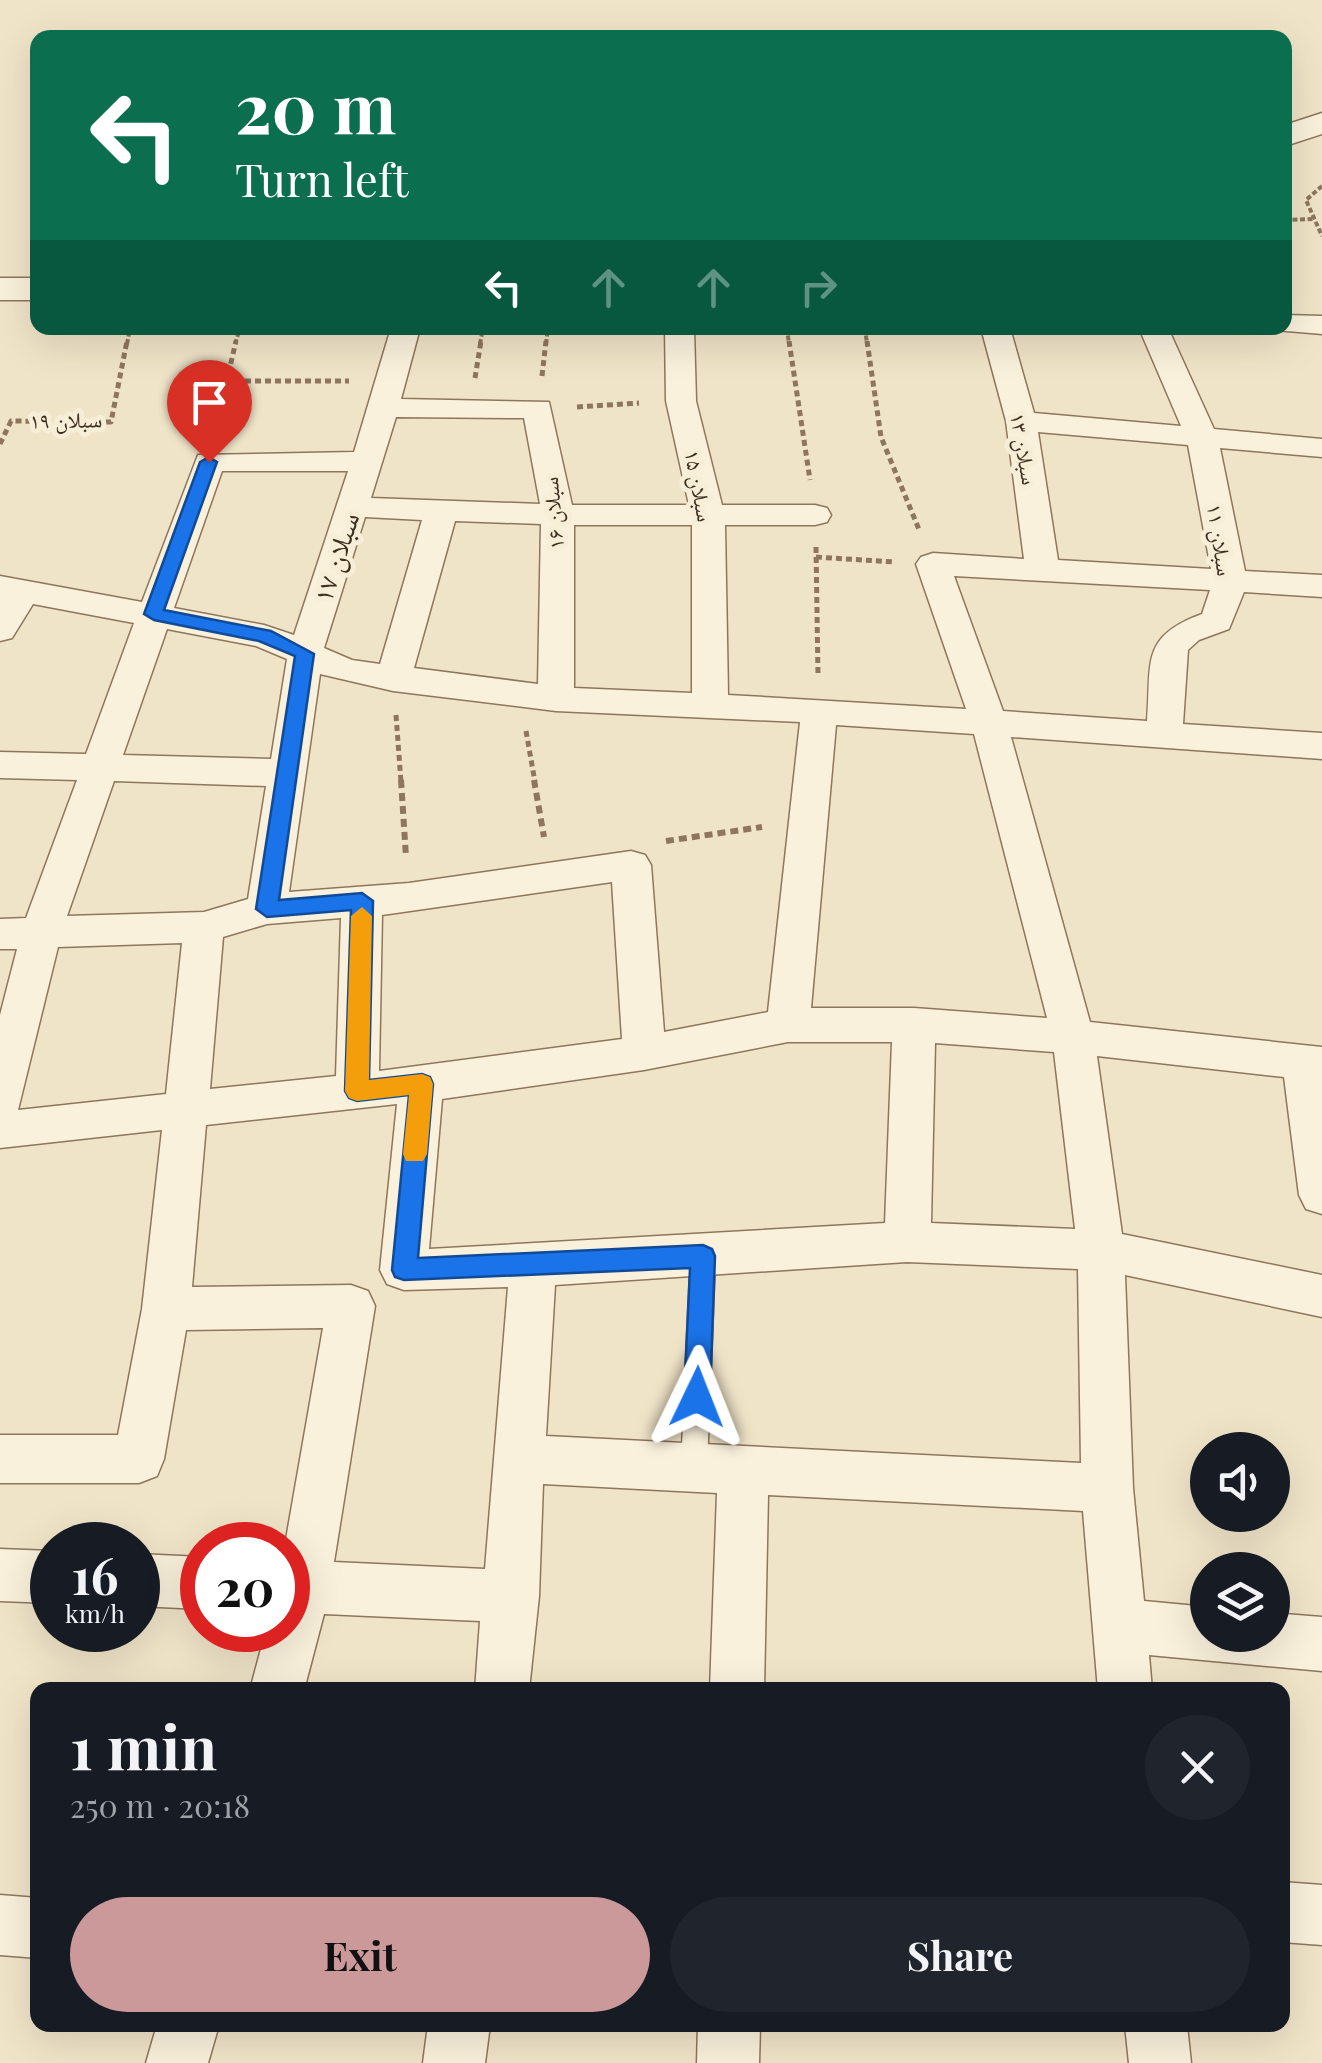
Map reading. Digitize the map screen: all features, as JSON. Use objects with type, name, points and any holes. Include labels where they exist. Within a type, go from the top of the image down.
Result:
[{"type":"street","points":[[1292,134],[1322,123]]},
{"type":"street","points":[[0,289],[30,289]]},
{"type":"street","points":[[1292,324],[1322,325]]},
{"type":"street","name":"سبلان ۱۷","points":[[267,909],[305,654],[403,335]]},
{"type":"street","name":"سبلان ۱۵","points":[[680,335],[681,400],[708,516],[710,706]]},
{"type":"street","name":"سبلان ۱۳","points":[[997,335],[1021,421],[1042,572]]},
{"type":"street","name":"سبلان ۱۱","points":[[1157,335],[1202,438],[1230,582],[1217,621],[1187,632],[1171,646],[1164,734]]},
{"type":"street","points":[[387,394],[470,409],[538,409]]},
{"type":"street","name":"سبلان ۱۶","points":[[538,409],[558,516],[556,700]]},
{"type":"street","points":[[1021,421],[1322,448]]},
{"type":"street","points":[[0,1102],[21,933],[99,768],[209,462],[367,461]]},
{"type":"street","points":[[352,508],[558,516],[815,515]]},
{"type":"street","points":[[393,678],[440,511]]},
{"type":"street","points":[[1125,1682],[1108,1488],[1100,1250],[1073,1037],[989,722],[933,564],[1322,586]]},
{"type":"street","points":[[0,630],[12,588],[264,636],[346,671],[556,700],[819,711],[1322,746]]},
{"type":"street","points":[[788,1025],[819,711]]},
{"type":"street","points":[[0,765],[287,773]]},
{"type":"street","points":[[21,933],[204,927],[267,909],[409,898],[631,865],[644,1052]]},
{"type":"street","points":[[357,1091],[362,901]]},
{"type":"street","points":[[0,1459],[139,1459],[166,1310],[189,1110],[204,927]]},
{"type":"street","points":[[0,1130],[422,1084],[644,1052],[788,1025],[914,1026],[1073,1037],[1312,1062],[1322,1195]]},
{"type":"street","points":[[907,1242],[914,1026]]},
{"type":"street","points":[[422,1084],[404,1270],[533,1266],[907,1242],[1100,1250],[1322,1296]]},
{"type":"street","points":[[503,1682],[533,1266]]},
{"type":"street","points":[[166,1310],[352,1306],[309,1522]]},
{"type":"street","points":[[522,1459],[1108,1488]]},
{"type":"street","points":[[718,1468],[737,1682]]},
{"type":"street","points":[[0,1575],[30,1576]]},
{"type":"street","points":[[310,1587],[512,1596]]},
{"type":"street","points":[[1120,1626],[1190,1632]]},
{"type":"street","points":[[1290,1641],[1322,1644]]},
{"type":"street","points":[[278,1682],[284,1652]]},
{"type":"street","points":[[1290,1913],[1322,1916]]},
{"type":"street","points":[[0,1925],[30,1927]]},
{"type":"street","points":[[177,2063],[186,2032]]},
{"type":"street","points":[[454,2063],[458,2032]]},
{"type":"street","points":[[728,2063],[729,2032]]},
{"type":"street","points":[[1157,2032],[1160,2063]]},
{"type":"lane","points":[[703,1256],[718,1468]]},
{"type":"path","points":[[1322,186],[1306,200],[1322,236]]},
{"type":"path","points":[[1292,220],[1314,219]]},
{"type":"path","name":"سبلان ۱۹","points":[[0,444],[10,421],[111,422],[129,335]]},
{"type":"path","points":[[209,462],[238,335]]},
{"type":"path","points":[[470,409],[482,335]]},
{"type":"path","points":[[547,335],[538,409],[681,400]]},
{"type":"path","points":[[816,556],[933,564],[881,438],[867,335]]},
{"type":"path","points":[[225,381],[387,394]]},
{"type":"path","points":[[393,678],[409,898]]},
{"type":"path","points":[[519,694],[552,877]]},
{"type":"path","points":[[631,865],[636,845],[808,821]]},
{"type":"slow traffic","points":[[362,916],[357,1091],[422,1084],[415,1154]]},
{"type":"route","points":[[209,462],[154,614],[264,636],[305,654],[267,909],[362,901],[357,1091],[422,1084],[404,1270],[703,1256],[697,1397]]}]
